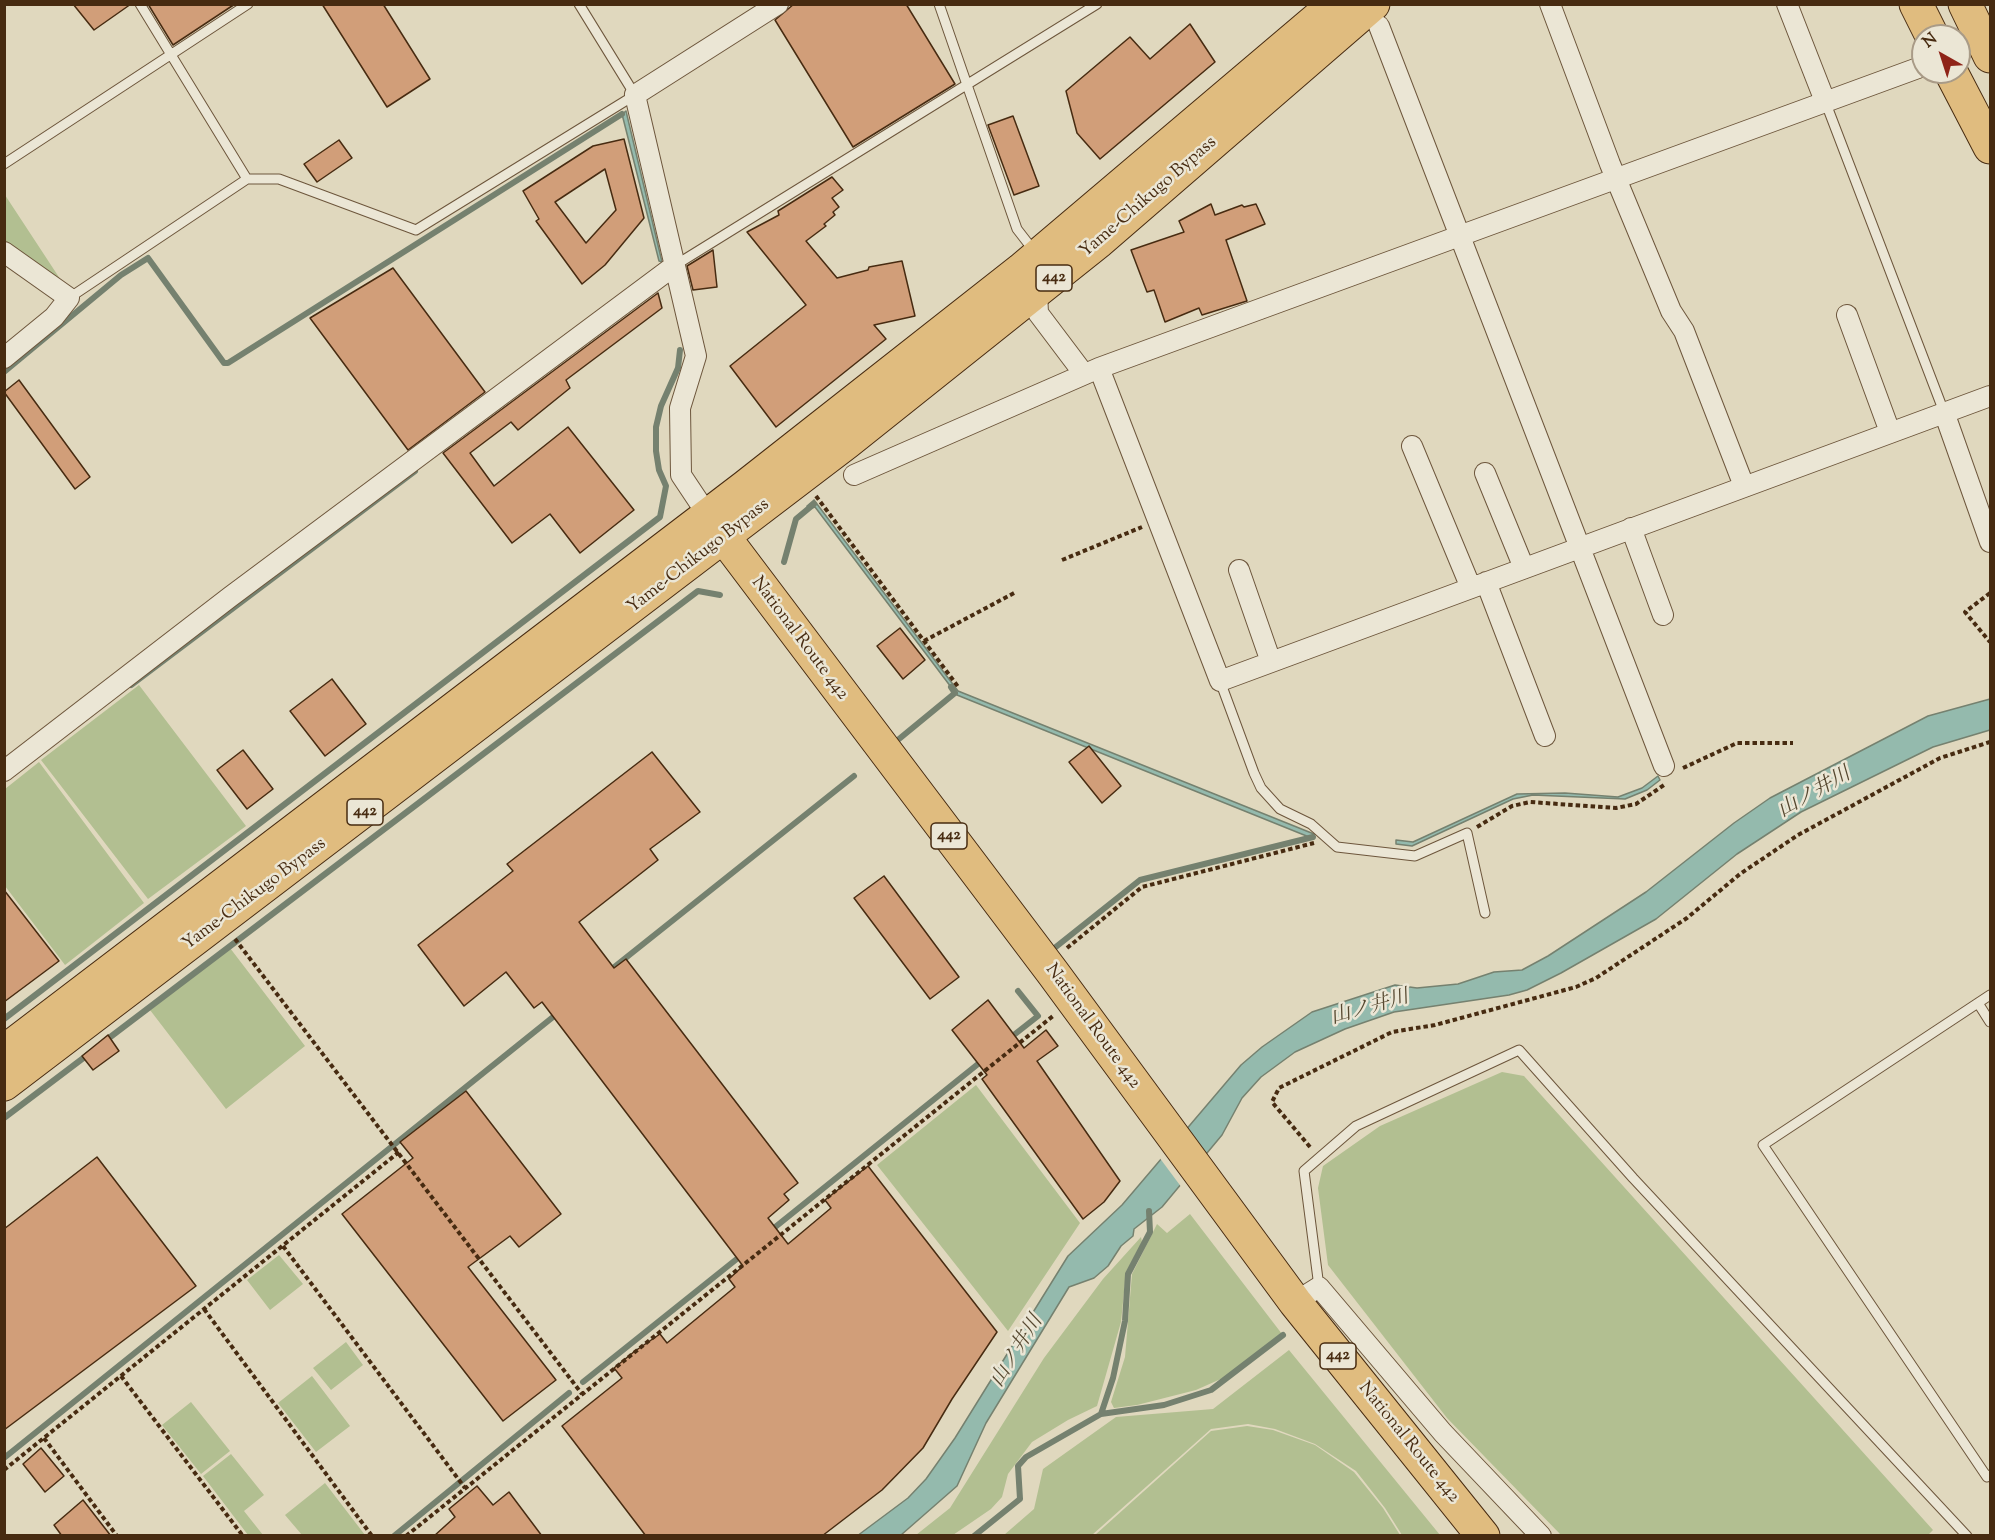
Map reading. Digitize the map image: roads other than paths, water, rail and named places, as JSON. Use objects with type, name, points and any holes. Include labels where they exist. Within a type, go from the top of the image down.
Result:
[{"type":"highway","name":"Yame-Chikugo Bypass","points":[[1032,272],[1335,4]]},
{"type":"highway","points":[[1916,4],[1926,24]]},
{"type":"highway","points":[[1965,4],[1990,56]]},
{"type":"highway","name":"Yame-Chikugo Bypass","points":[[4,1084],[222,920],[1032,272],[1376,15]]},
{"type":"highway","points":[[1957,84],[1990,147]]},
{"type":"highway","name":"Yame-Chikugo Bypass","points":[[5,1052],[715,526]]},
{"type":"highway","name":"National Route 442","points":[[715,526],[1074,1002],[1198,1173],[1307,1294],[1483,1536]]},
{"type":"street","points":[[715,526],[681,475],[680,408],[696,356],[635,95],[778,4]]},
{"type":"street","points":[[1550,4],[1671,311],[1684,332],[1744,486]]},
{"type":"street","points":[[1787,4],[1825,101]]},
{"type":"street","points":[[1376,15],[1669,771]]},
{"type":"street","points":[[854,475],[1091,371],[1911,70]]},
{"type":"street","points":[[4,252],[69,298],[54,317],[4,358]]},
{"type":"street","points":[[4,771],[230,597],[674,266]]},
{"type":"street","points":[[1032,272],[1038,313],[1091,371],[1158,520],[1220,681],[1990,396]]},
{"type":"street","points":[[1847,315],[1890,432]]},
{"type":"street","points":[[1944,412],[1990,542]]},
{"type":"street","points":[[1412,446],[1478,585],[1545,736]]},
{"type":"street","points":[[1485,473],[1524,568]]},
{"type":"street","points":[[1631,528],[1663,615]]},
{"type":"street","points":[[1239,570],[1271,662]]},
{"type":"street","points":[[1307,1294],[1541,1536]]},
{"type":"lane","points":[[140,4],[248,179]]},
{"type":"lane","points":[[4,164],[248,4]]},
{"type":"lane","points":[[69,298],[248,179],[279,179],[416,230],[635,95],[579,4]]},
{"type":"lane","points":[[939,4],[1032,272]]},
{"type":"lane","points":[[674,266],[1097,4]]},
{"type":"lane","points":[[1825,101],[1944,412]]},
{"type":"lane","points":[[1220,681],[1261,788],[1280,809],[1311,824],[1337,847],[1414,856],[1467,833],[1485,913]]},
{"type":"lane","points":[[1990,995],[1763,1145],[1988,1477],[1990,1475]]},
{"type":"lane","points":[[1978,1003],[1990,1022]]},
{"type":"lane","points":[[1307,1294],[1304,1171],[1356,1126],[1519,1050],[1633,1178],[1967,1536]]},
{"type":"water","points":[[626,111],[662,262],[659,261],[622,114]]},
{"type":"water","points":[[814,500],[958,691],[1314,834],[1314,839],[957,695],[815,507],[808,509],[807,506]]},
{"type":"water","name":"山ノ井川","points":[[1990,699],[1990,730],[1933,747],[1801,812],[1737,854],[1656,919],[1561,973],[1527,990],[1509,995],[1394,1012],[1345,1029],[1295,1052],[1261,1077],[1242,1098],[1222,1135],[1162,1207],[1134,1229],[1133,1236],[1121,1246],[1108,1266],[1094,1278],[1069,1287],[986,1423],[957,1486],[901,1535],[857,1536],[908,1498],[926,1479],[955,1438],[1068,1256],[1122,1205],[1241,1065],[1262,1047],[1312,1012],[1395,985],[1417,988],[1458,984],[1494,972],[1522,970],[1548,956],[1646,892],[1734,823],[1770,798],[1928,716]]},
{"type":"water","points":[[1658,776],[1660,780],[1647,790],[1625,799],[1533,795],[1513,799],[1412,846],[1396,844],[1396,840],[1413,842],[1517,794],[1565,793],[1618,797],[1642,788]]},
{"type":"waterway","points":[[4,372],[121,275],[148,258],[224,363],[228,363],[622,114]]},
{"type":"waterway","points":[[4,1019],[660,517],[666,486],[659,470],[656,427],[661,406],[678,368],[680,350]]},
{"type":"waterway","points":[[131,685],[415,471]]},
{"type":"waterway","points":[[784,562],[796,519],[814,504]]},
{"type":"waterway","points":[[105,1041],[698,591],[720,595]]},
{"type":"waterway","points":[[899,739],[955,693],[951,687]]},
{"type":"waterway","points":[[608,972],[854,776]]},
{"type":"waterway","points":[[1052,950],[1140,880],[1313,837]]},
{"type":"waterway","points":[[1010,1038],[1038,1016],[1018,991]]},
{"type":"waterway","points":[[4,1458],[558,1013]]},
{"type":"waterway","points":[[4,1118],[90,1053]]},
{"type":"waterway","points":[[769,1232],[983,1060]]},
{"type":"waterway","points":[[1101,1414],[1113,1378],[1125,1321],[1128,1274],[1150,1232],[1149,1211]]},
{"type":"waterway","points":[[583,1382],[743,1254]]},
{"type":"waterway","points":[[974,1536],[1020,1499],[1018,1466],[1026,1457],[1101,1414],[1164,1405],[1211,1390],[1283,1335]]},
{"type":"waterway","points":[[394,1536],[569,1393]]},
{"type":"tunnel","points":[[1971,47],[1990,40]]}]
